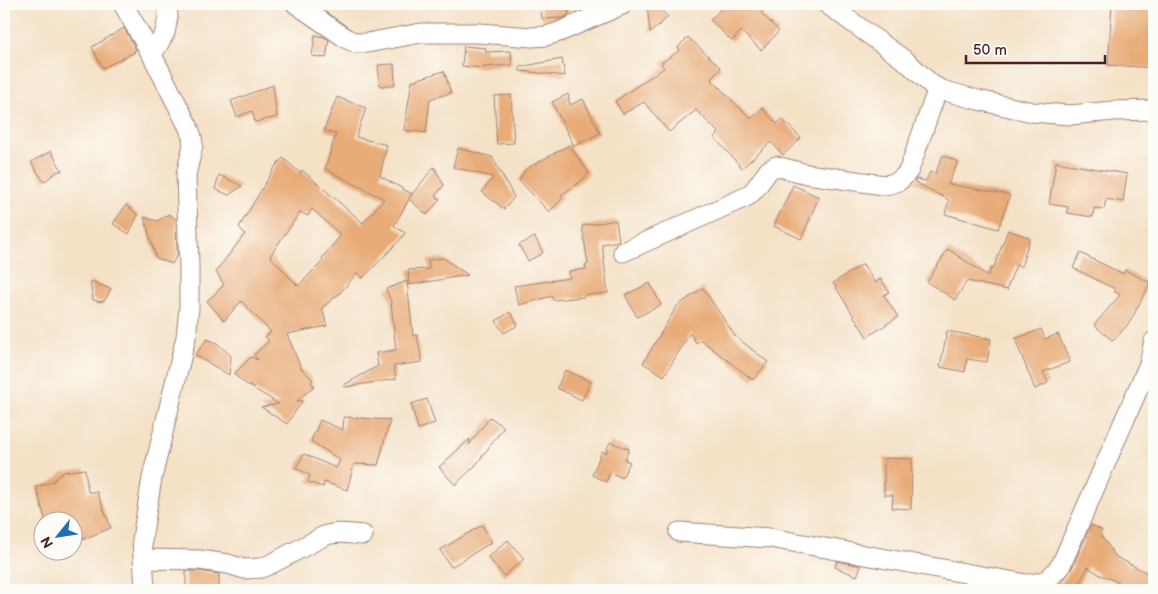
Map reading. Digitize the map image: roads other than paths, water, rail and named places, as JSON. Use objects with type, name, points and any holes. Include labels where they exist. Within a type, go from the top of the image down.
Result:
[{"type":"street","points":[[123,4],[152,55],[188,126],[193,145],[186,175],[189,274],[189,308],[186,337],[152,478],[142,539],[145,590]]},
{"type":"street","points":[[152,55],[165,33],[168,17],[167,4]]},
{"type":"street","points":[[296,4],[347,39],[367,43],[420,33],[546,36],[560,32],[624,4]]},
{"type":"street","points":[[827,4],[907,62],[932,85],[938,88],[978,100],[1032,112],[1070,115],[1154,110]]},
{"type":"street","points":[[622,252],[748,196],[756,189],[769,170],[776,166],[808,174],[884,185],[896,183],[909,170],[938,88]]},
{"type":"street","points":[[679,532],[770,538],[1026,584],[1041,584],[1052,576],[1061,565],[1149,364],[1154,346]]},
{"type":"street","points":[[143,560],[200,560],[228,564],[244,569],[253,569],[269,565],[333,533],[363,535]]}]
